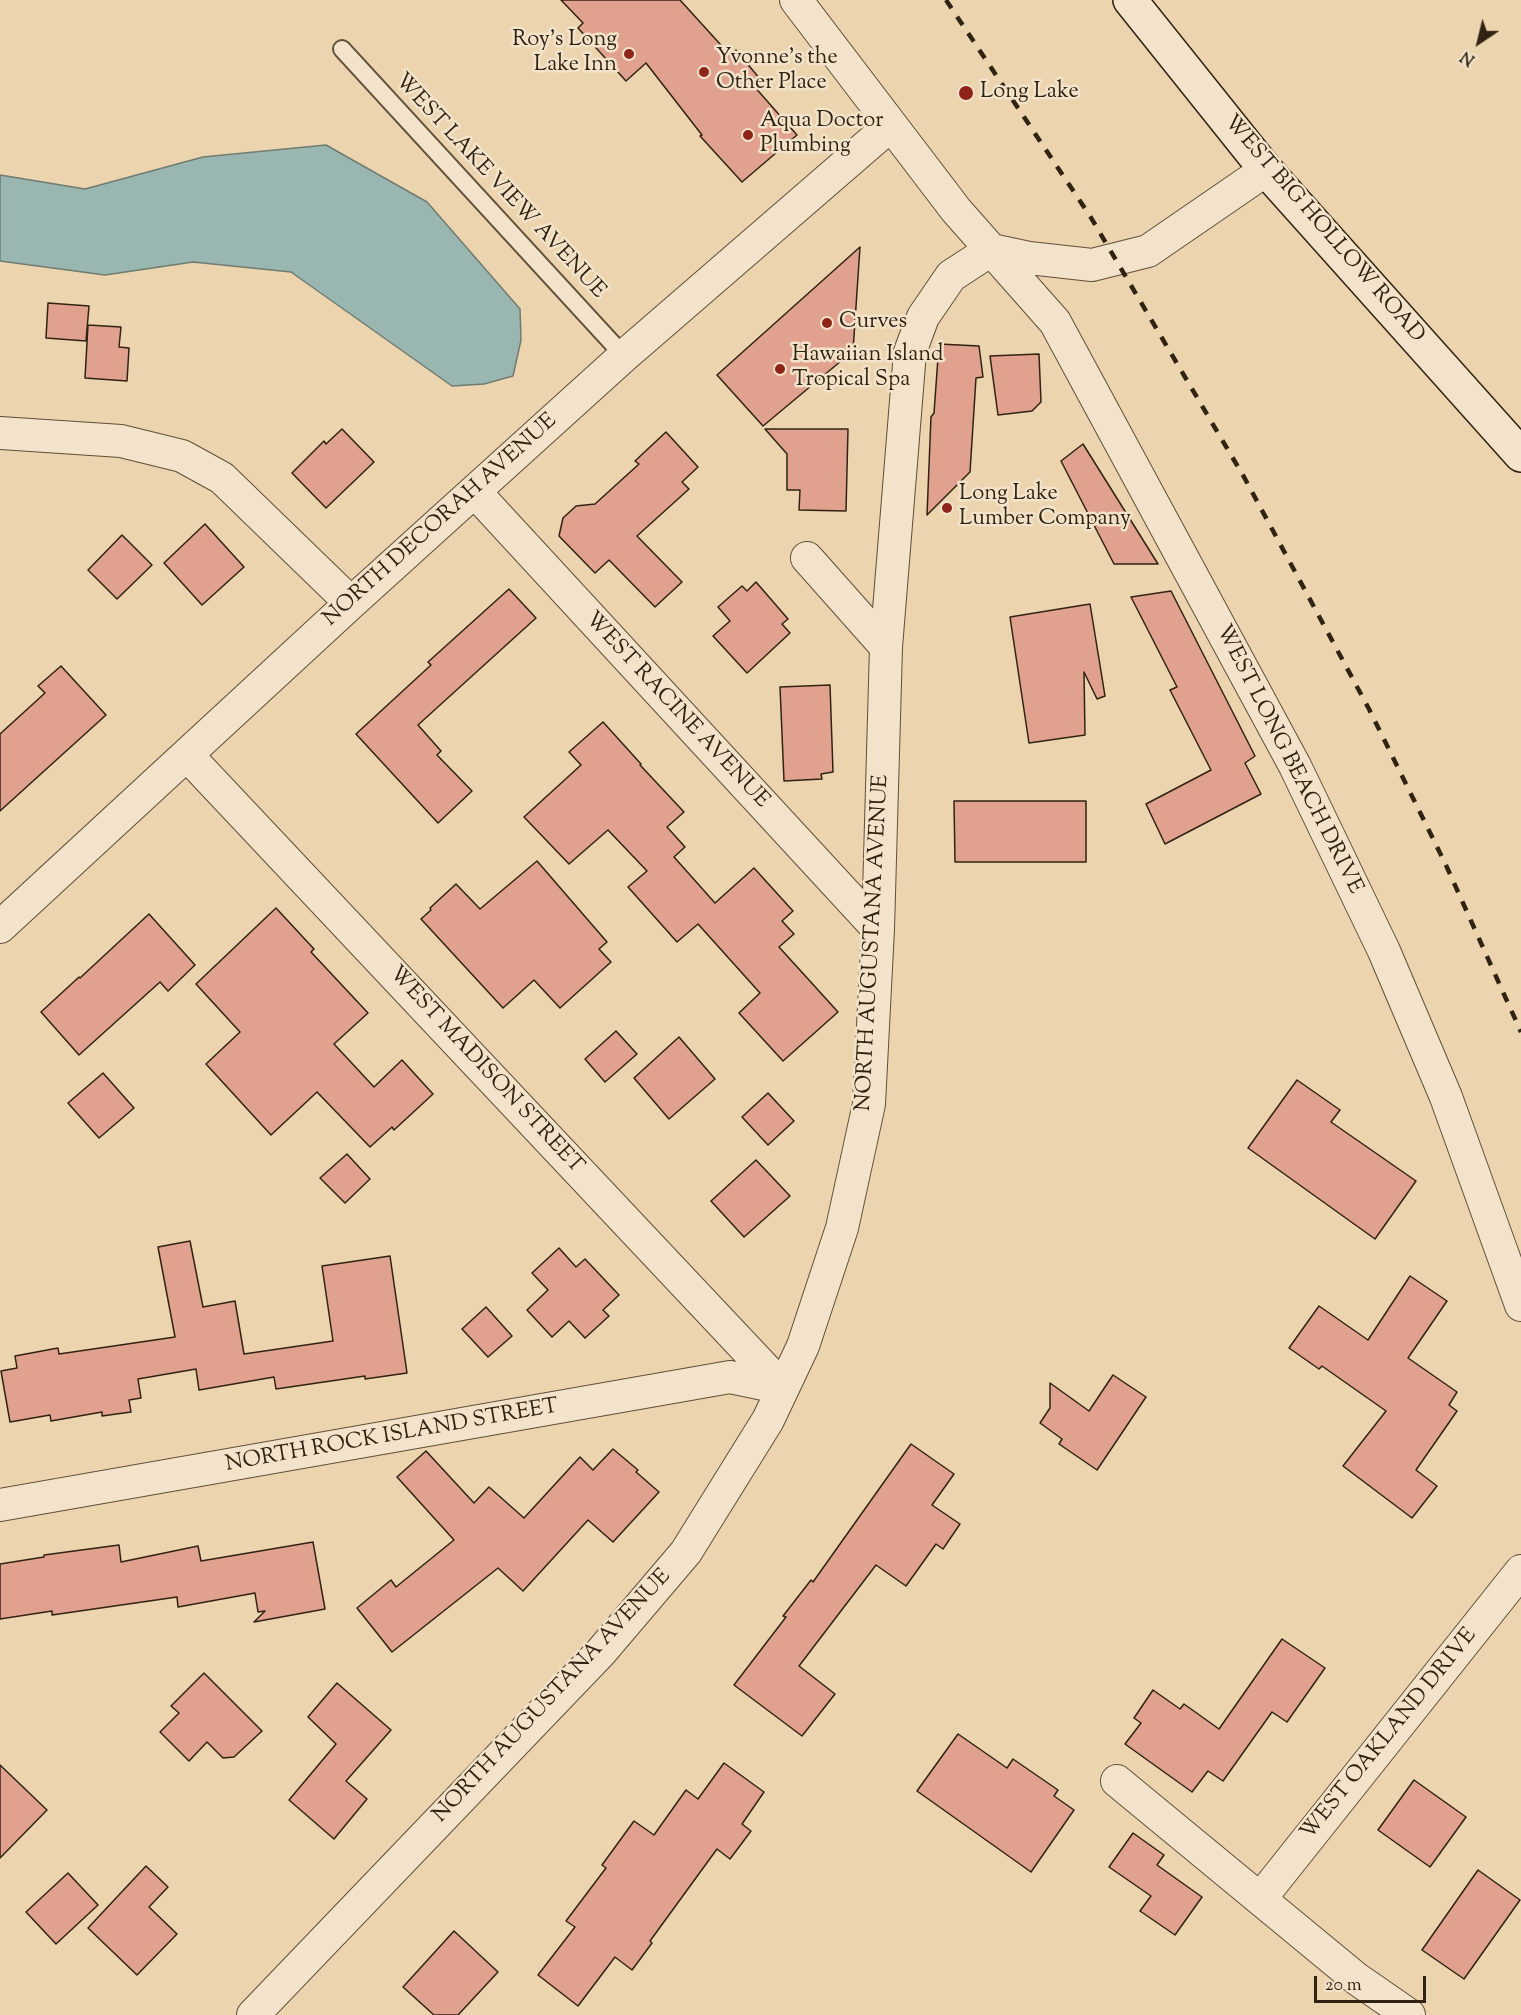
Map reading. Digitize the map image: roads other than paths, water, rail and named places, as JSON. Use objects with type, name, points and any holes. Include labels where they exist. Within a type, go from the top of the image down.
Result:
[{"type":"main road","name":"WEST BIG HOLLOW ROAD","points":[[1131,0],[1266,170],[1521,456]]},
{"type":"street","name":"WEST LONG BEACH DRIVE","points":[[796,0],[956,210],[1055,322],[1295,766],[1384,951],[1446,1098],[1521,1305]]},
{"type":"street","name":"NORTH DECORAH AVENUE","points":[[0,927],[351,603],[624,356],[891,125]]},
{"type":"street","points":[[991,250],[1029,258],[1092,265],[1148,251],[1266,170]]},
{"type":"street","name":"NORTH AUGUSTANA AVENUE","points":[[253,2015],[601,1652],[686,1552],[768,1420],[803,1346],[842,1228],[869,1104],[878,929],[886,647],[910,352],[923,317],[951,276],[991,250]]},
{"type":"street","points":[[0,433],[121,441],[182,456],[222,478],[351,603]]},
{"type":"street","name":"WEST RACINE AVENUE","points":[[475,492],[878,929]]},
{"type":"street","points":[[807,558],[886,647]]},
{"type":"street","name":"WEST MADISON STREET","points":[[187,755],[783,1388]]},
{"type":"street","name":"NORTH ROCK ISLAND STREET","points":[[0,1505],[730,1377],[783,1388]]},
{"type":"street","name":"WEST OAKLAND DRIVE","points":[[1260,1899],[1521,1571]]},
{"type":"street","points":[[1117,1781],[1357,1979],[1409,2015]]},
{"type":"lane","name":"WEST LAKE VIEW AVENUE","points":[[342,49],[624,356]]},
{"type":"water","points":[[326,145],[427,202],[520,309],[521,340],[513,376],[484,384],[452,386],[291,272],[193,262],[105,275],[0,261],[0,175],[85,189],[203,157]]},
{"type":"railway","points":[[946,0],[1090,216],[1244,477],[1369,709],[1445,863],[1521,1032]]},
{"type":"place","name":"Roy's Long Lake Inn","points":[[629,54]]},
{"type":"place","name":"Yvonne's the Other Place","points":[[704,72]]},
{"type":"place","name":"Long Lake","points":[[966,93]]},
{"type":"place","name":"Aqua Doctor Plumbing","points":[[748,135]]},
{"type":"place","name":"Curves","points":[[827,323]]},
{"type":"place","name":"Hawaiian Island Tropical Spa","points":[[780,369]]},
{"type":"place","name":"Long Lake Lumber Company","points":[[947,508]]}]
